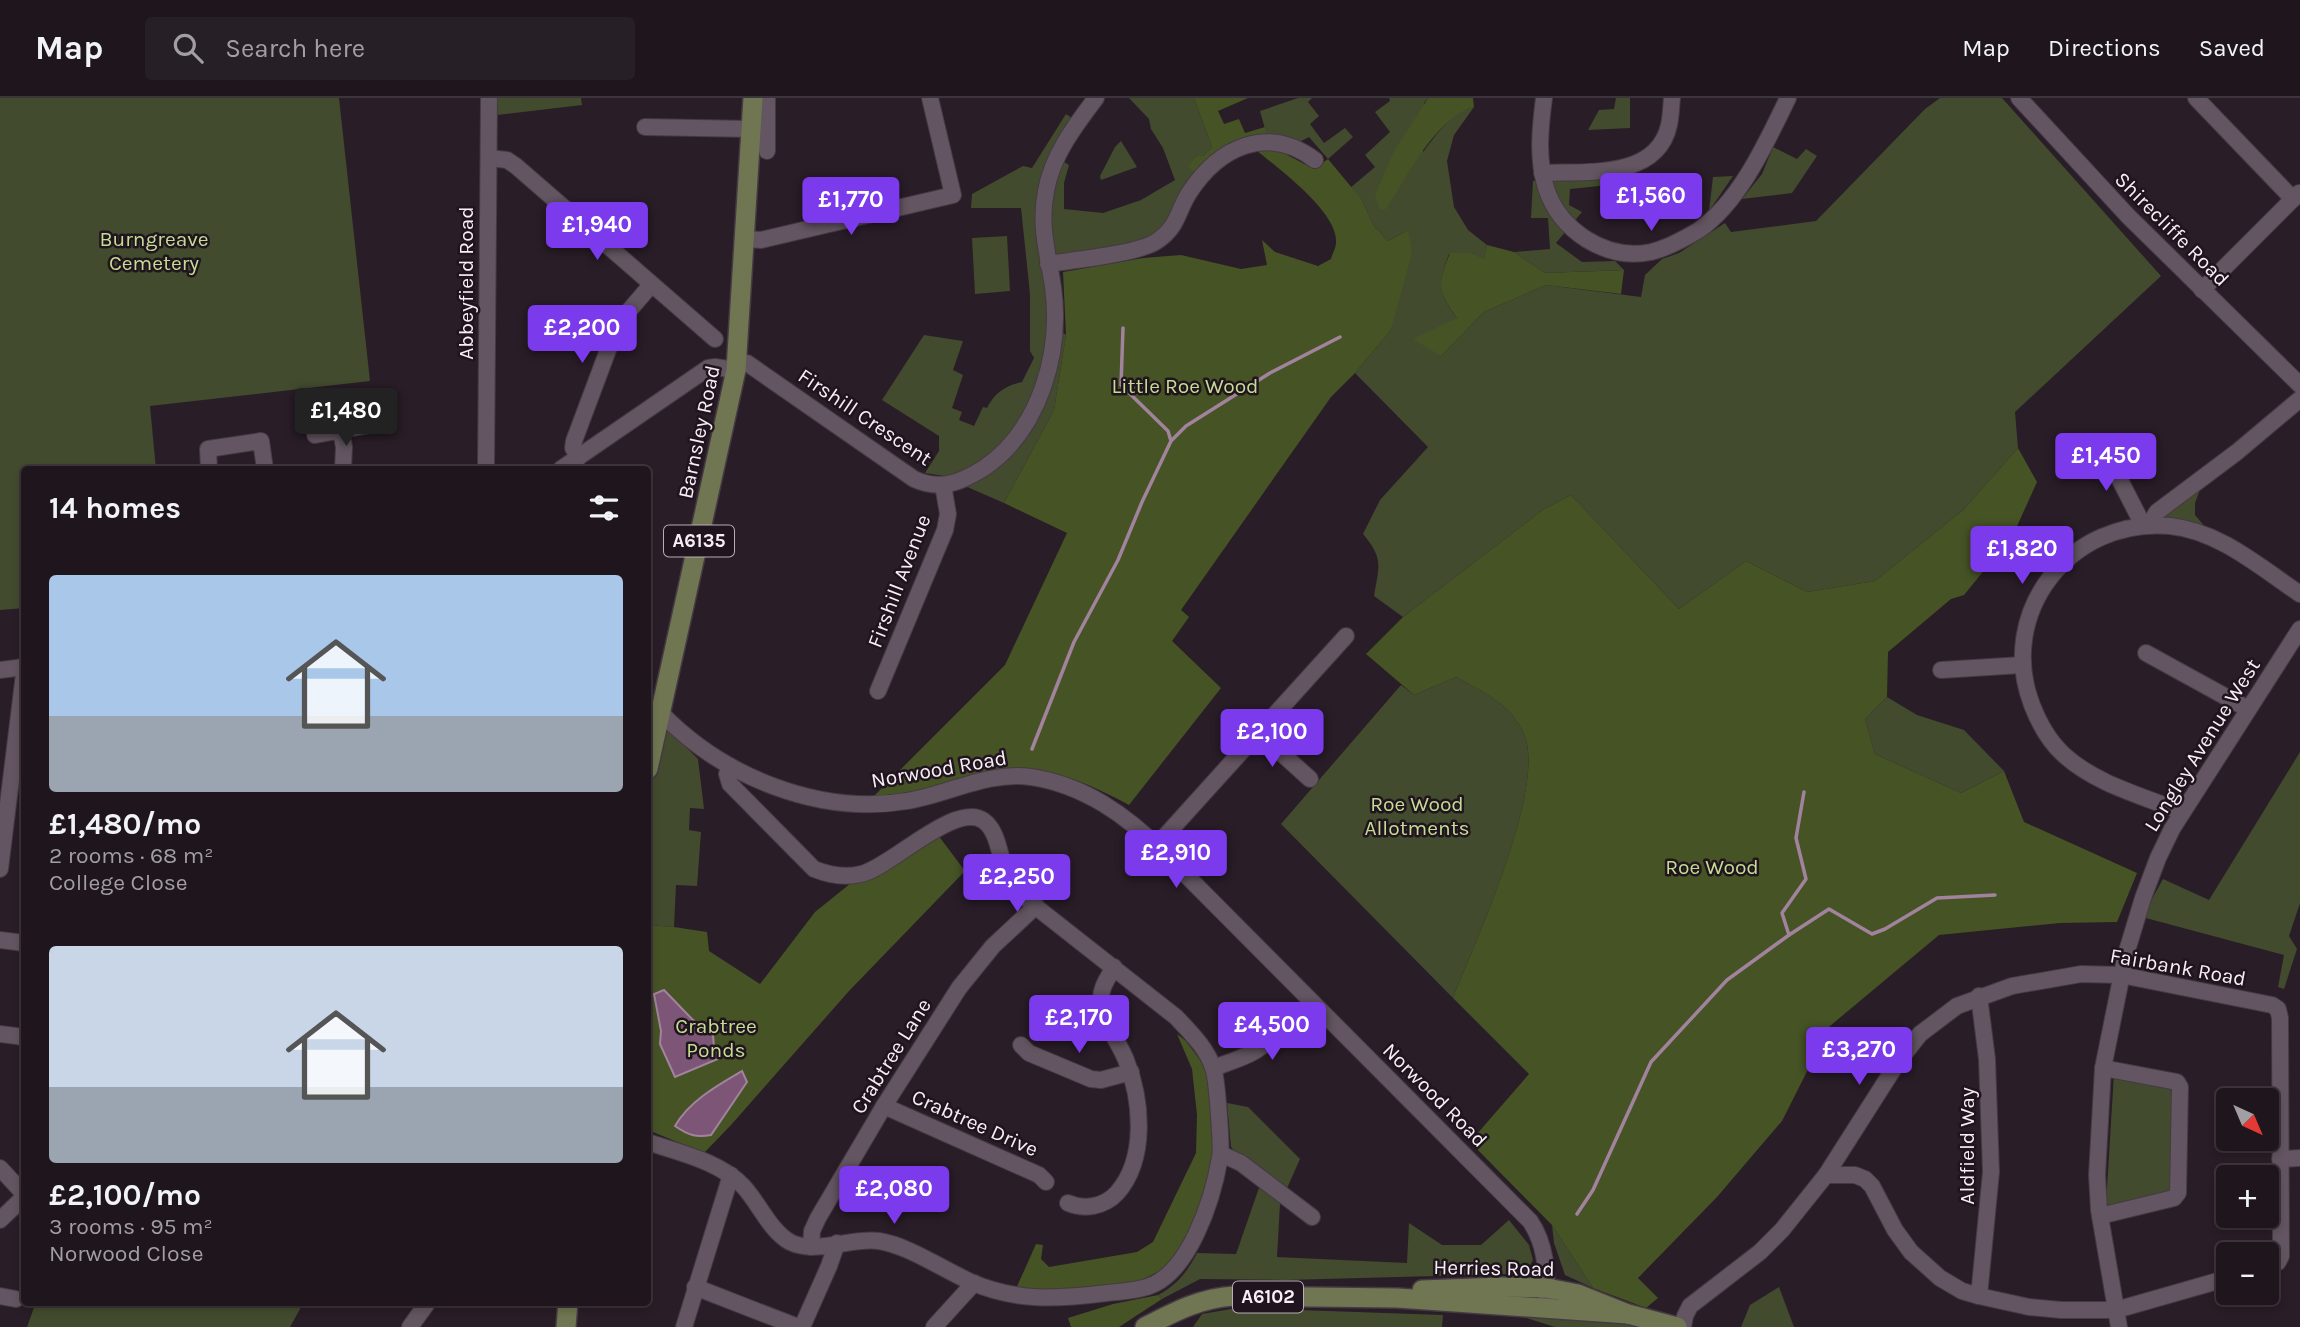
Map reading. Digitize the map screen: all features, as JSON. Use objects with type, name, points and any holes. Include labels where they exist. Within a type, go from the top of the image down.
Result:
[{"type":"main road","name":"Barnsley Road","points":[[651,756],[737,365],[752,98]]},
{"type":"main road","name":"Herries Road","points":[[1397,1298],[1421,1290],[1547,1288],[1578,1294],[1628,1314],[1677,1327]]},
{"type":"main road","name":"Herries Road","points":[[1145,1327],[1184,1307],[1217,1297],[1397,1298],[1628,1314]]},
{"type":"main road","points":[[566,1327],[568,1306]]},
{"type":"street","name":"Abbeyfield Road","points":[[486,466],[489,98]]},
{"type":"street","points":[[767,98],[767,151]]},
{"type":"street","points":[[745,239],[761,240],[953,195],[930,98]]},
{"type":"street","name":"Firshill Crescent","points":[[737,365],[747,363],[914,479],[927,485],[943,485],[966,478],[993,461],[1009,447],[1031,417],[1051,357],[1055,308],[1042,227],[1043,206],[1050,173],[1061,149],[1096,98]]},
{"type":"street","points":[[1544,98],[1539,153],[1547,189],[1558,212],[1580,236],[1617,253],[1649,252],[1665,248],[1701,228],[1720,211],[1758,158],[1788,98]]},
{"type":"street","points":[[1542,173],[1614,169],[1640,162],[1653,153],[1665,137],[1670,125],[1672,98]]},
{"type":"street","name":"Shirecliffe Road","points":[[2019,98],[2128,216],[2300,385]]},
{"type":"street","points":[[2201,100],[2297,196],[2202,290]]},
{"type":"street","points":[[645,127],[751,129]]},
{"type":"street","points":[[1048,264],[1139,250],[1154,243],[1176,223],[1187,196],[1196,184],[1220,160],[1253,142],[1284,142],[1315,160]]},
{"type":"street","points":[[489,158],[508,160],[516,166],[715,339]]},
{"type":"street","points":[[579,457],[573,448],[574,441],[614,334],[621,320],[651,285]]},
{"type":"street","points":[[566,466],[708,368],[737,365]]},
{"type":"street","points":[[2146,525],[2157,512],[2237,452],[2300,399]]},
{"type":"street","points":[[315,435],[370,425]]},
{"type":"street","points":[[341,430],[343,466]]},
{"type":"street","points":[[209,466],[208,449],[261,441],[265,466]]},
{"type":"street","points":[[2102,445],[2146,525]]},
{"type":"street","name":"Firshill Avenue","points":[[878,691],[945,530],[948,514],[943,485]]},
{"type":"street","points":[[2182,812],[2109,783],[2083,769],[2063,754],[2047,736],[2026,691],[2022,665],[2024,634],[2029,617],[2048,580],[2062,564],[2097,538],[2121,529],[2146,525],[2198,531],[2218,539],[2300,594]]},
{"type":"street","name":"Longley Avenue West","points":[[2119,1327],[2100,1216],[2098,1175],[2103,1068],[2121,975],[2134,925],[2158,858],[2182,812],[2300,629]]},
{"type":"street","points":[[1157,845],[1346,636]]},
{"type":"street","points":[[2146,653],[2248,709]]},
{"type":"street","points":[[1941,670],[2022,665]]},
{"type":"street","points":[[0,670],[21,667]]},
{"type":"street","points":[[0,869],[21,698]]},
{"type":"street","name":"Norwood Road","points":[[661,713],[696,746],[730,766],[783,789],[846,804],[907,801],[1008,776],[1052,781],[1113,808],[1157,845],[1530,1221],[1545,1258],[1547,1308]]},
{"type":"street","points":[[1259,733],[1310,779]]},
{"type":"street","points":[[651,1143],[731,1175],[743,1186],[781,1236],[799,1246],[879,1241],[894,1245],[974,1283],[1012,1295],[1043,1299],[1143,1289],[1156,1284],[1169,1274],[1191,1244],[1201,1223],[1221,1154],[1214,1068],[1193,1035],[1176,1017],[1015,887],[1007,874],[992,829],[985,821],[976,817],[964,817],[923,836],[876,869],[861,875],[830,875],[814,869],[730,784],[727,774],[730,766]]},
{"type":"street","name":"Crabtree Lane","points":[[811,1247],[812,1231],[818,1218],[884,1105],[959,988],[975,967],[1036,906]]},
{"type":"street","points":[[0,940],[21,943]]},
{"type":"street","points":[[1068,1203],[1076,1207],[1089,1207],[1114,1196],[1124,1184],[1137,1149],[1135,1091],[1130,1072],[1104,1015],[1101,1002],[1101,992],[1114,967]]},
{"type":"street","name":"Fairbank Road","points":[[1683,1327],[1690,1306],[1760,1252],[1803,1205],[1826,1175],[1898,1062],[1920,1034],[1957,1006],[1979,996],[2081,974],[2121,975],[2272,1004],[2278,1009],[2280,1018],[2280,1158]]},
{"type":"street","name":"Aldfield Way","points":[[1979,996],[1987,1059],[1991,1172],[1979,1296]]},
{"type":"street","points":[[1214,1068],[1261,1047],[1273,1030],[1273,1013]]},
{"type":"street","points":[[0,1034],[21,1037]]},
{"type":"street","points":[[1021,1045],[1028,1053],[1091,1079],[1101,1080],[1130,1072]]},
{"type":"street","points":[[2100,1216],[2174,1198],[2178,1193],[2180,1087],[2177,1082],[2103,1068]]},
{"type":"street","name":"Crabtree Drive","points":[[884,1105],[1039,1175],[1046,1182]]},
{"type":"street","points":[[1221,1154],[1241,1163],[1312,1217]]},
{"type":"street","points":[[2279,1258],[2280,1158],[2300,1158]]},
{"type":"street","points":[[0,1168],[21,1192]]},
{"type":"street","points":[[684,1327],[731,1175]]},
{"type":"street","points":[[1826,1175],[1855,1175],[1865,1180],[1872,1186],[1895,1230],[1911,1252],[1940,1278],[1979,1296],[2029,1307],[2116,1310],[2216,1281]]},
{"type":"street","points":[[0,1220],[21,1199]]},
{"type":"street","points":[[695,1287],[800,1327],[837,1243]]},
{"type":"street","points":[[934,1327],[974,1283]]},
{"type":"street","points":[[410,1327],[425,1306]]},
{"type":"green space","name":"Burngreave Cemetery","points":[[0,98],[339,98],[370,381],[150,406],[156,466],[21,466],[21,608],[0,610]]},
{"type":"green space","points":[[497,98],[581,98],[582,105],[497,115]]},
{"type":"green space","points":[[1129,98],[1194,98],[1212,147],[1203,156],[1196,156],[1189,166],[1196,174],[1181,193],[1163,225],[1154,233],[1142,240],[1113,249],[1055,255],[1050,208],[1054,186],[1064,162],[1069,165],[1064,183],[1064,209],[1103,213],[1141,200],[1175,180],[1149,119]]},
{"type":"green space","points":[[1194,98],[1248,98],[1218,111],[1224,124],[1239,119],[1245,133],[1265,127],[1267,136],[1196,174],[1188,166],[1196,156],[1203,156],[1212,147]]},
{"type":"green space","points":[[1298,98],[1312,98],[1308,102],[1319,116],[1310,124],[1324,143],[1345,128],[1353,137],[1328,159],[1309,137],[1297,143],[1267,136],[1260,111]]},
{"type":"green space","points":[[1389,98],[1428,98],[1424,103],[1423,152],[1451,119],[1474,107],[1454,135],[1447,161],[1454,207],[1468,230],[1487,245],[1484,260],[1471,253],[1449,254],[1441,288],[1457,318],[1441,356],[1484,312],[1546,285],[1641,297],[1645,275],[1662,259],[1679,253],[1725,223],[1731,232],[1816,221],[1925,109],[1940,98],[2002,98],[2161,276],[2015,412],[2018,448],[1963,510],[1875,581],[1807,592],[1746,561],[1679,609],[1571,495],[1544,509],[1403,617],[1374,596],[1377,557],[1363,534],[1380,500],[1428,447],[1355,373],[1391,330],[1408,230],[1388,241],[1374,226],[1362,200],[1350,188],[1375,167],[1365,155],[1390,132],[1375,112],[1390,101]]},
{"type":"green space","points":[[1428,98],[1473,98],[1474,107],[1460,113],[1435,135],[1386,209],[1380,210],[1375,195],[1393,153]]},
{"type":"green space","points":[[1616,98],[1630,98],[1630,128],[1588,130],[1599,110],[1614,109]]},
{"type":"green space","points":[[1066,114],[1072,118],[1043,177],[1049,294],[1044,362],[1032,396],[1020,422],[1000,447],[978,463],[951,477],[925,473],[939,451],[939,436],[882,400],[924,335],[963,341],[953,370],[963,375],[952,408],[962,412],[959,420],[974,426],[983,407],[987,408],[997,394],[1022,382],[1034,358],[1030,351],[1030,294],[1021,208],[971,208],[972,194],[1023,166],[1032,168]]},
{"type":"green space","points":[[1121,141],[1137,167],[1101,180],[1100,176]]},
{"type":"green space","points":[[1773,147],[1797,159],[1806,149],[1817,156],[1792,193],[1742,199],[1762,174]]},
{"type":"green space","name":"Little Roe Wood","points":[[1274,148],[1314,169],[1328,159],[1362,200],[1374,226],[1388,241],[1408,230],[1412,253],[1391,330],[1331,397],[1181,610],[1189,617],[1172,641],[1221,688],[1129,805],[1070,778],[1023,769],[986,772],[927,789],[873,797],[1005,665],[1067,533],[1004,503],[1054,410],[1066,335],[1063,272],[1143,258],[1181,255],[1241,269],[1267,265],[1262,240],[1275,252],[1318,266],[1331,259],[1336,243],[1328,218],[1306,192],[1257,151]]},
{"type":"green space","points":[[1630,175],[1629,183],[1570,189],[1569,205],[1582,212],[1556,243],[1582,262],[1615,261],[1624,270],[1545,273],[1514,252],[1550,249],[1548,218],[1531,218],[1533,181]]},
{"type":"green space","points":[[1733,176],[1709,211],[1713,177]]},
{"type":"green space","points":[[1007,236],[1010,291],[975,294],[972,238]]},
{"type":"green space","points":[[1487,245],[1514,252],[1545,273],[1624,270],[1621,294],[1546,285],[1484,312],[1441,356],[1413,339],[1457,318],[1441,287],[1450,253],[1471,253],[1484,259]]},
{"type":"green space","points":[[1062,332],[1066,335],[1054,410],[1004,503],[965,486],[1002,463],[1027,436],[1044,404]]},
{"type":"green space","name":"Roe Wood","points":[[2018,448],[2037,482],[2013,535],[1964,595],[1951,599],[1888,652],[1887,697],[1865,719],[1875,754],[1961,793],[2004,771],[2024,822],[2137,873],[2117,922],[2060,923],[1939,935],[1830,1026],[1782,1121],[1717,1197],[1638,1278],[1658,1298],[1646,1308],[1593,1288],[1552,1225],[1470,1142],[1529,1074],[1453,998],[1491,904],[1517,826],[1526,790],[1528,758],[1524,734],[1504,707],[1456,677],[1414,695],[1366,654],[1403,617],[1544,509],[1571,495],[1679,609],[1746,561],[1807,592],[1875,581],[1963,510]]},
{"type":"green space","points":[[2201,487],[2195,503],[2195,515],[2206,528],[2166,519],[2165,513]]},
{"type":"green space","name":"Roe Wood Allotments","points":[[1456,677],[1495,700],[1512,715],[1524,734],[1528,758],[1526,790],[1505,865],[1453,998],[1281,824],[1401,685],[1414,695]]},
{"type":"green space","points":[[1887,697],[1917,715],[1964,730],[2004,771],[1961,793],[1875,754],[1865,719]]},
{"type":"green space","points":[[664,730],[672,733],[698,759],[704,809],[690,808],[689,830],[701,832],[697,886],[676,885],[674,927],[651,925],[651,785],[660,735]]},
{"type":"green space","points":[[2300,752],[2300,903],[2289,936],[2297,949],[2284,989],[2278,987],[2284,955],[2142,917],[2163,879],[2209,900]]},
{"type":"green space","name":"Crabtree Ponds","points":[[938,835],[965,871],[849,991],[704,1153],[651,1131],[651,925],[707,932],[709,951],[760,984],[815,912],[861,875]]},
{"type":"green space","points":[[1177,1034],[1186,1041],[1206,1068],[1217,1154],[1210,1183],[1186,1239],[1173,1259],[1161,1270],[1140,1281],[1045,1295],[1015,1291],[1036,1244],[1043,1245],[1041,1259],[1049,1267],[1137,1252],[1153,1242],[1196,1153],[1197,1115],[1192,1069]]},
{"type":"green space","points":[[2114,1073],[2173,1087],[2174,1191],[2129,1203],[2106,1205]]},
{"type":"green space","points":[[1227,1103],[1248,1107],[1300,1159],[1280,1204],[1277,1257],[1407,1263],[1409,1223],[1442,1245],[1481,1245],[1509,1220],[1529,1245],[1533,1260],[1527,1271],[1510,1274],[1286,1280],[1200,1279],[1162,1299],[1158,1295],[1181,1277],[1197,1253],[1236,1254],[1260,1185],[1231,1147]]},
{"type":"green space","points":[[1552,1225],[1593,1288],[1565,1275],[1554,1243]]},
{"type":"green space","points":[[1779,1287],[1794,1327],[1741,1327],[1750,1305]]},
{"type":"green space","points":[[1158,1295],[1162,1299],[1119,1327],[1071,1327],[1068,1318],[1113,1304]]},
{"type":"green space","points":[[35,1306],[302,1306],[290,1327],[27,1327]]},
{"type":"green space","points":[[1237,1308],[1443,1315],[1442,1327],[1193,1327],[1202,1314]]},
{"type":"green space","points":[[1507,1312],[1570,1315],[1645,1327],[1555,1327]]},
{"type":"shaded area","points":[[664,990],[692,1019],[713,1034],[714,1049],[720,1058],[675,1077],[660,1044],[661,1031],[654,994]]},
{"type":"shaded area","points":[[742,1071],[747,1082],[711,1135],[692,1135],[675,1126],[696,1101]]},
{"type":"waterway","points":[[1123,328],[1121,385],[1168,431],[1171,441]]},
{"type":"waterway","points":[[1032,749],[1074,642],[1118,560],[1171,441],[1186,426],[1270,373],[1340,337]]},
{"type":"waterway","points":[[1789,935],[1782,913],[1806,879],[1796,838],[1804,792]]},
{"type":"waterway","points":[[1577,1214],[1593,1190],[1651,1062],[1727,980],[1829,909],[1872,934],[1937,898],[1995,895]]}]
